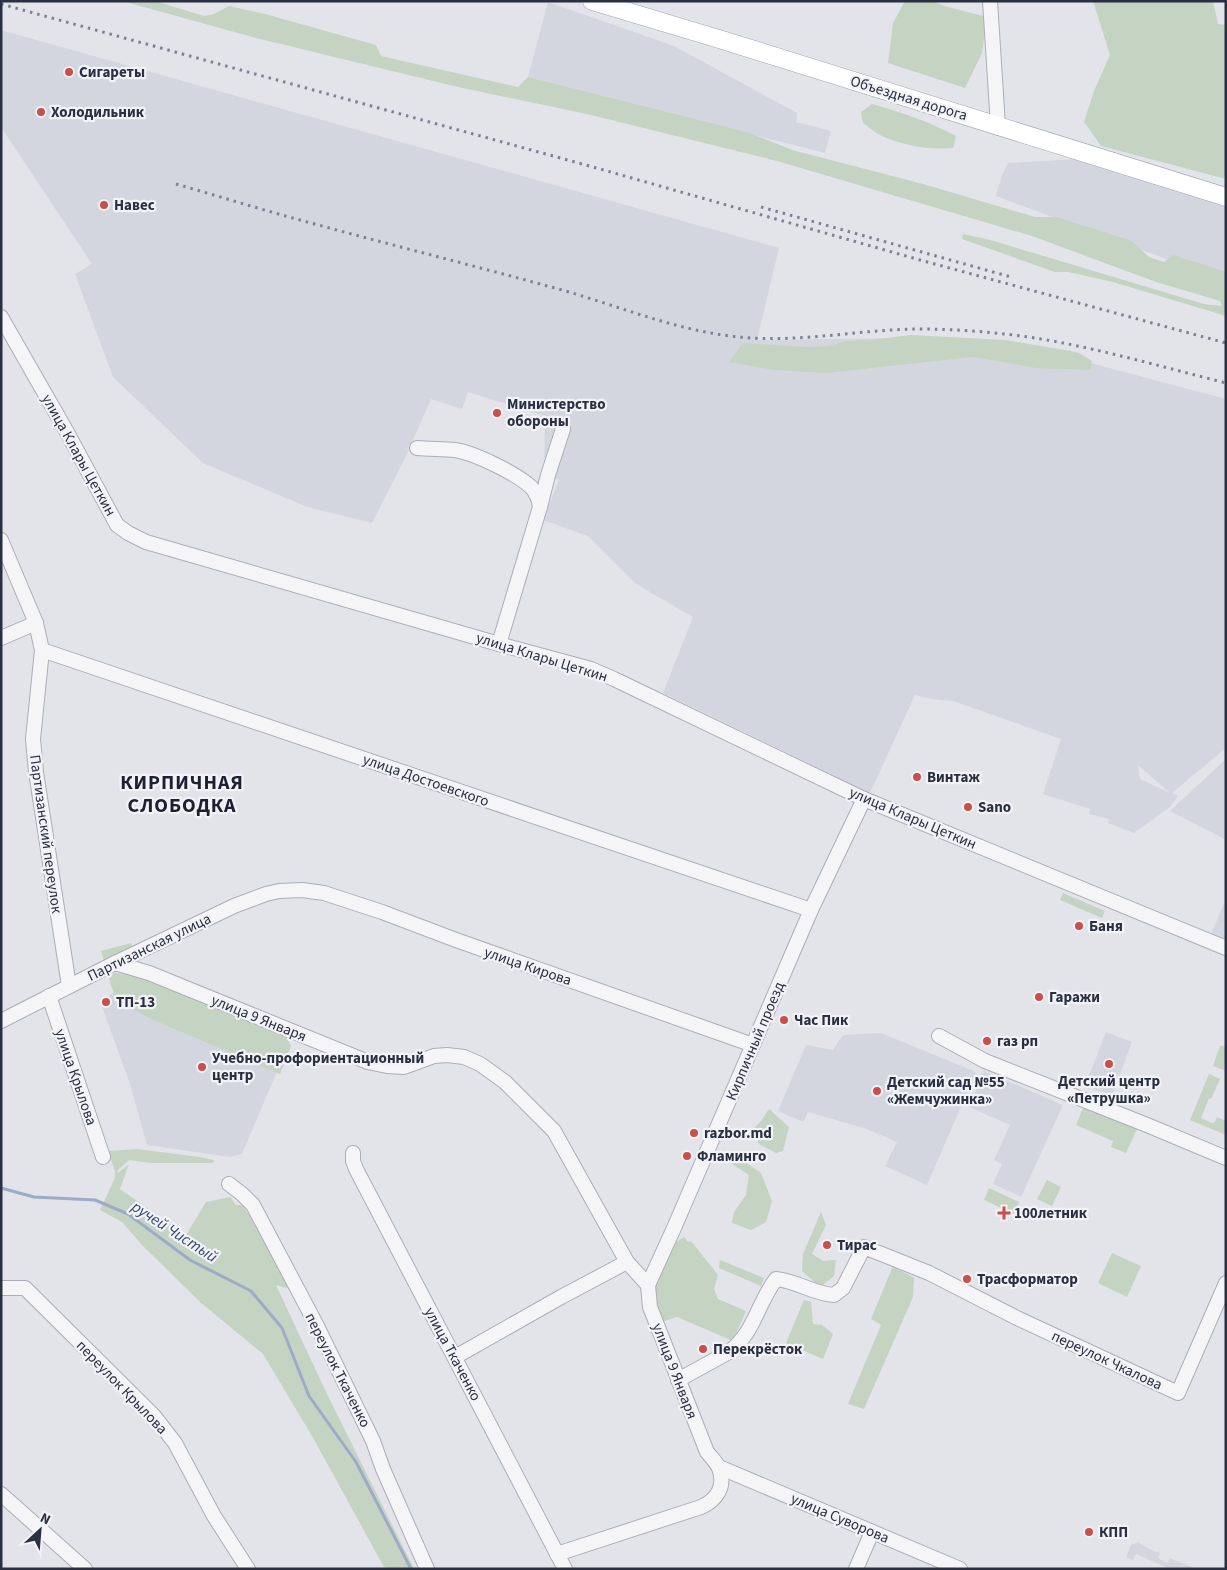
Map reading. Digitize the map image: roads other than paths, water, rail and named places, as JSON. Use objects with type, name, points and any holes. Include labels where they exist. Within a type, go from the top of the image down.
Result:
[{"type":"main road","name":"Объездная дорога","points":[[592,1],[1226,197]]},
{"type":"street","points":[[990,1],[998,126]]},
{"type":"street","name":"улица Клары Цеткин","points":[[1,317],[117,524],[128,533],[146,542],[591,669],[864,799],[1226,948]]},
{"type":"street","points":[[499,644],[563,429]]},
{"type":"street","points":[[417,448],[457,450],[485,460],[532,488],[538,497],[540,508]]},
{"type":"street","name":"Партизанский переулок","points":[[1,540],[36,623],[42,650],[33,739],[36,772],[69,986]]},
{"type":"street","points":[[1,638],[36,623]]},
{"type":"street","name":"улица Достоевского","points":[[42,650],[811,910]]},
{"type":"street","name":"Кирпичный проезд","points":[[648,1285],[811,910],[864,799]]},
{"type":"street","name":"Партизанская улица","points":[[3,1016],[49,996],[234,906],[266,894],[279,891],[302,890]]},
{"type":"street","name":"улица Кирова","points":[[302,890],[324,893],[382,912],[456,940],[753,1044]]},
{"type":"street","name":"улица 9 Января","points":[[115,963],[149,973],[368,1062],[387,1066],[404,1066],[434,1056],[464,1056],[480,1064],[505,1082],[554,1131],[627,1262],[648,1285],[650,1307],[707,1452],[719,1467],[722,1483],[717,1495],[711,1502],[701,1507],[557,1554]]},
{"type":"street","name":"улица Крылова","points":[[49,996],[103,1158]]},
{"type":"street","points":[[939,1036],[984,1061],[1226,1158]]},
{"type":"street","name":"улица Ткаченко","points":[[352,1153],[352,1162],[565,1569]]},
{"type":"street","name":"переулок Ткаченко","points":[[229,1184],[253,1205],[317,1326],[373,1441],[427,1569]]},
{"type":"street","name":"переулок Чкалова","points":[[678,1380],[729,1352],[748,1334],[767,1291],[776,1279],[789,1281],[823,1294],[834,1295],[843,1288],[864,1246],[929,1273],[1016,1318],[1178,1393],[1226,1283]]},
{"type":"street","points":[[455,1357],[627,1262]]},
{"type":"street","name":"переулок Крылова","points":[[1,1288],[25,1288],[154,1416],[175,1443],[214,1516],[248,1569]]},
{"type":"street","name":"улица Суворова","points":[[719,1467],[960,1569]]},
{"type":"street","points":[[1,1494],[85,1569]]},
{"type":"street","points":[[856,1569],[872,1532]]},
{"type":"waterway","name":"ручей Чистый","points":[[1,1188],[34,1197],[95,1200],[128,1214],[190,1260],[251,1291],[282,1328],[309,1396],[356,1462],[411,1569]]},
{"type":"railway","points":[[1,4],[593,167],[920,260],[1226,343]]},
{"type":"railway","points":[[176,184],[294,218],[562,290],[682,327],[723,335],[775,339],[902,329],[983,332],[1055,341],[1131,358],[1226,383]]},
{"type":"railway","points":[[761,207],[1011,277]]},
{"type":"place","name":"Сигареты","points":[[69,72]]},
{"type":"place","name":"Холодильник","points":[[41,112]]},
{"type":"place","name":"Навес","points":[[104,205]]},
{"type":"place","name":"Министерство обороны","points":[[497,413]]},
{"type":"place","name":"Винтаж","points":[[917,777]]},
{"type":"place","name":"Sano","points":[[968,807]]},
{"type":"place","name":"Баня","points":[[1079,926]]},
{"type":"place","name":"Гаражи","points":[[1039,997]]},
{"type":"place","name":"ТП-13","points":[[106,1002]]},
{"type":"place","name":"Час Пик","points":[[784,1020]]},
{"type":"place","name":"газ рп","points":[[987,1041]]},
{"type":"place","name":"Детский центр «Петрушка»","points":[[1109,1064]]},
{"type":"place","name":"Учебно-профориентационный центр","points":[[202,1067]]},
{"type":"place","name":"Детский сад №55 «Жемчужинка»","points":[[877,1091]]},
{"type":"place","name":"razbor.md","points":[[694,1133]]},
{"type":"place","name":"Фламинго","points":[[687,1156]]},
{"type":"place","name":"100летник","points":[[1004,1213]]},
{"type":"place","name":"Тирас","points":[[827,1245]]},
{"type":"place","name":"Трасформатор","points":[[967,1279]]},
{"type":"place","name":"Перекрёсток","points":[[703,1349]]},
{"type":"place","name":"КПП","points":[[1089,1532]]},
{"type":"district","name":"КИРПИЧНАЯ СЛОБОДКА","points":[[182,794]]}]
